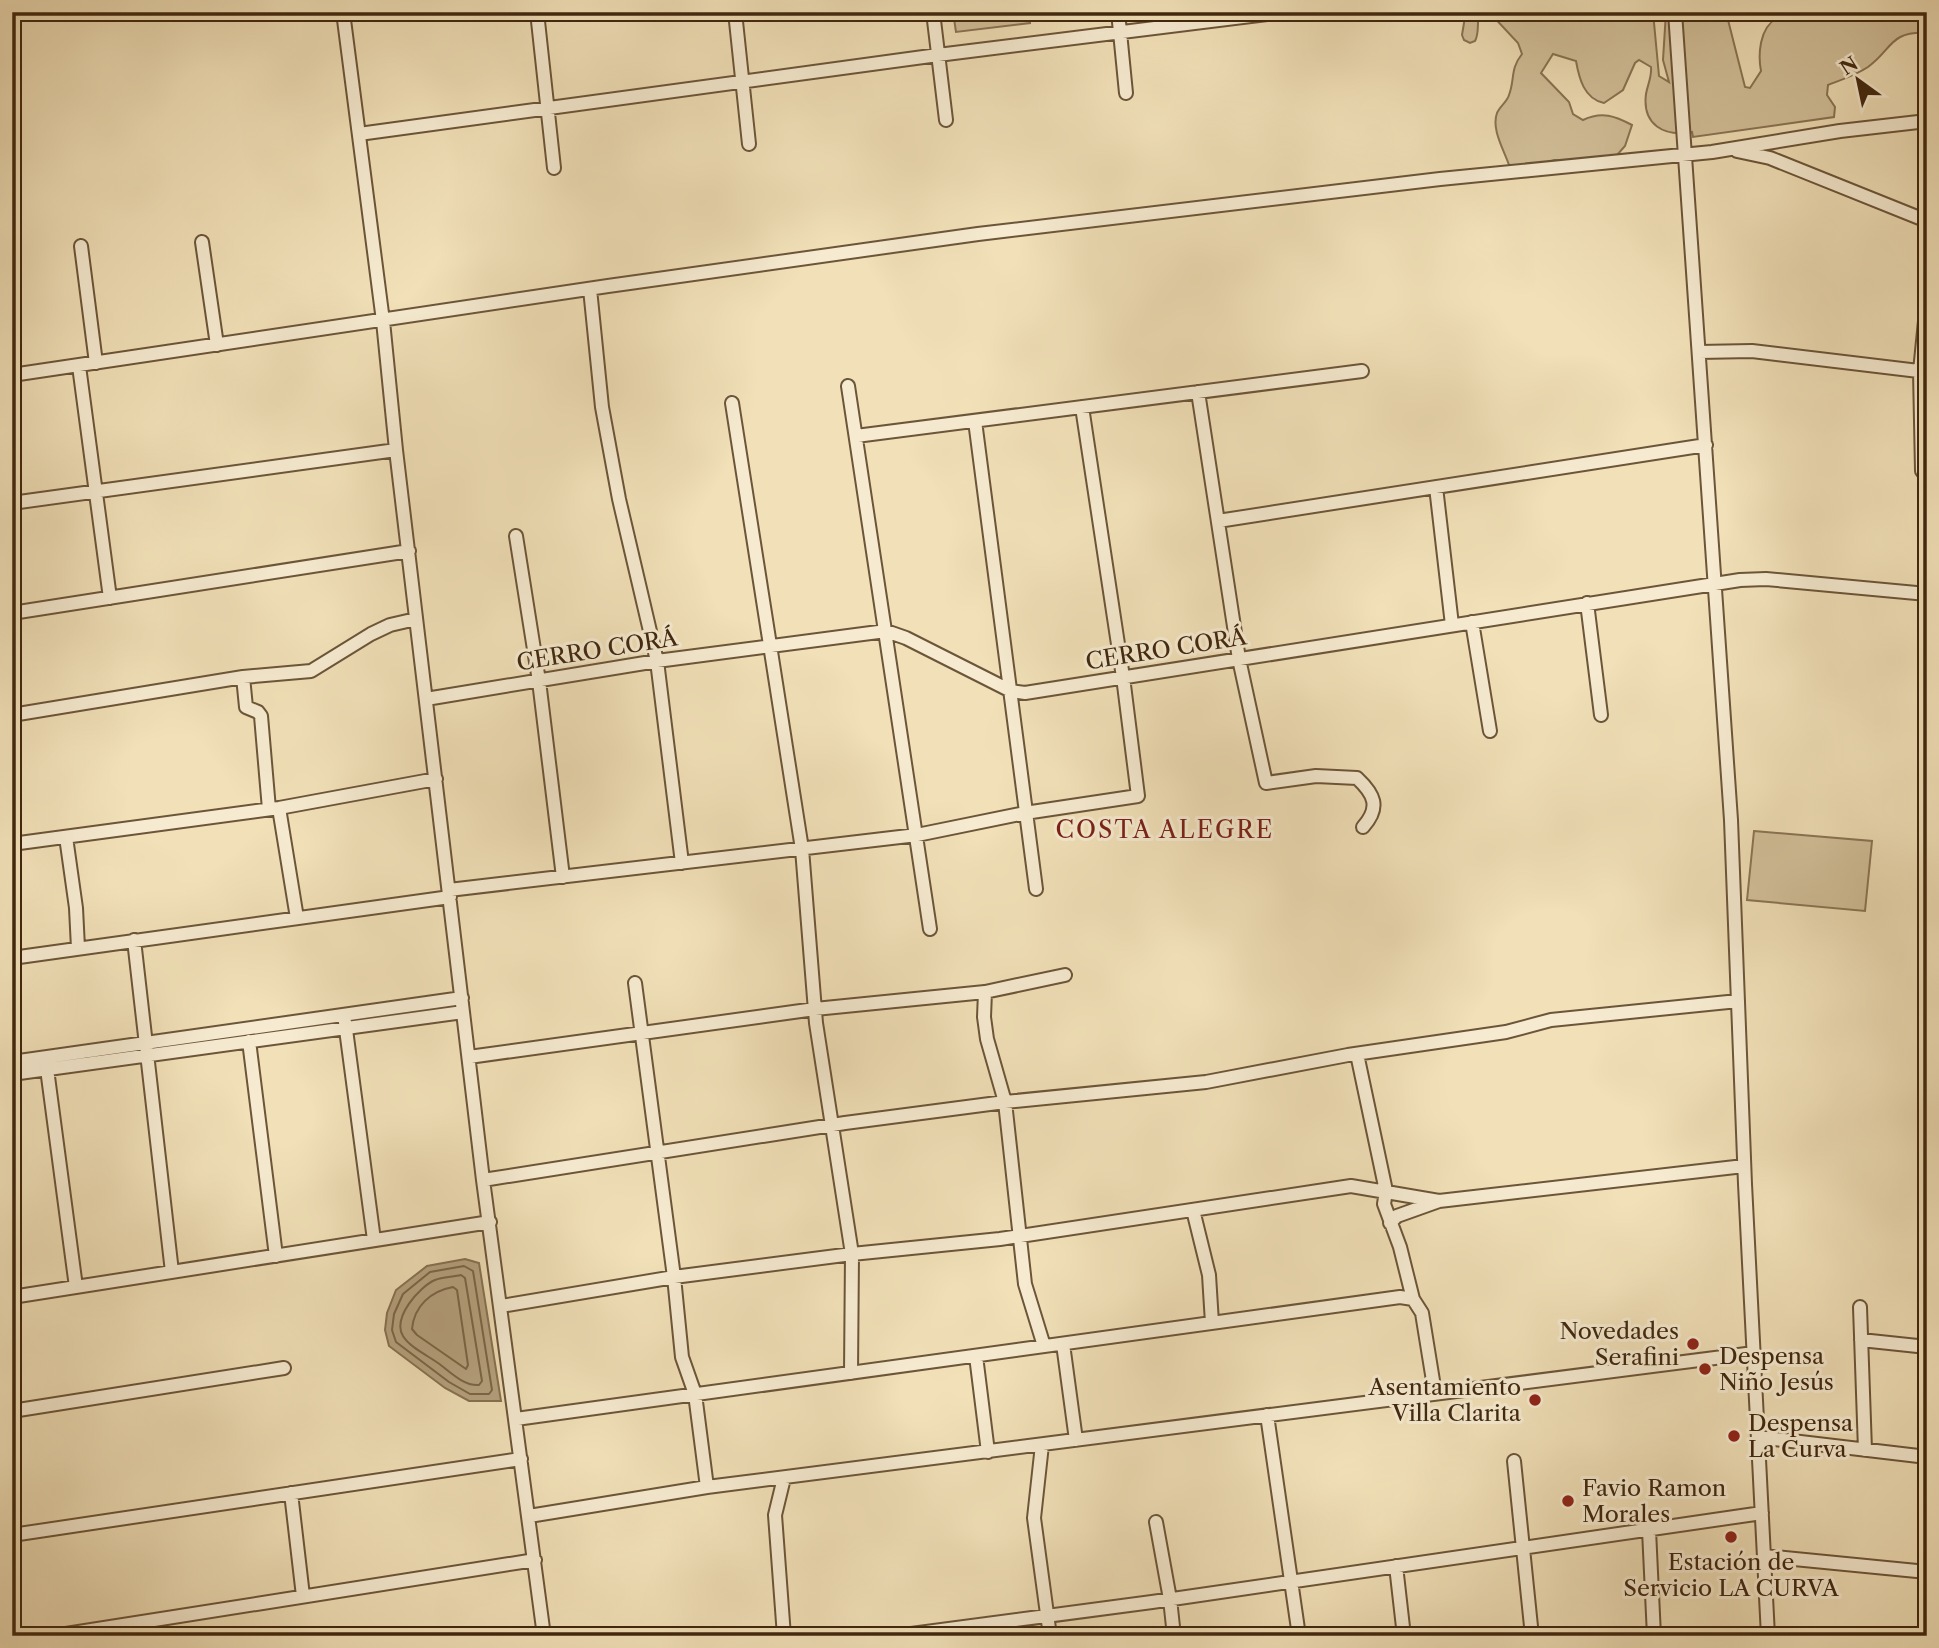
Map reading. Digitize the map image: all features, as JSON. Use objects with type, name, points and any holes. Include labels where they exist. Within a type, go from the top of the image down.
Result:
[{"type":"street","points":[[342,12],[383,321],[483,1180],[544,1636]]},
{"type":"street","points":[[537,12],[554,168]]},
{"type":"street","points":[[735,12],[749,144]]},
{"type":"street","points":[[933,12],[946,120]]},
{"type":"street","points":[[1118,12],[1126,93]]},
{"type":"street","points":[[359,134],[938,55],[1283,12]]},
{"type":"street","points":[[1675,12],[1731,820],[1744,1166],[1769,1636]]},
{"type":"street","points":[[12,375],[978,234],[1440,179],[1712,152],[1840,131],[1927,121]]},
{"type":"street","points":[[1712,152],[1743,151],[1770,158],[1927,221]]},
{"type":"street","points":[[202,242],[217,345]]},
{"type":"street","points":[[81,246],[96,363]]},
{"type":"street","points":[[590,289],[602,407],[619,499],[657,661],[682,863]]},
{"type":"street","points":[[1923,471],[1927,301]]},
{"type":"street","points":[[1699,352],[1752,351],[1924,372]]},
{"type":"street","points":[[79,366],[110,598]]},
{"type":"street","points":[[856,436],[1362,371]]},
{"type":"street","points":[[848,386],[930,929]]},
{"type":"street","points":[[1198,392],[1239,659],[1266,783],[1316,776],[1357,778],[1370,790],[1374,802],[1371,818],[1363,827]]},
{"type":"street","points":[[732,403],[802,849],[815,1009],[852,1254],[851,1373]]},
{"type":"street","points":[[12,958],[563,877],[917,835],[1025,813],[1138,796],[1123,677],[1082,407]]},
{"type":"street","points":[[975,421],[1036,889]]},
{"type":"street","points":[[1218,521],[1706,444]]},
{"type":"street","points":[[12,503],[396,450]]},
{"type":"street","points":[[1436,487],[1451,625]]},
{"type":"street","points":[[516,536],[540,681],[563,877]]},
{"type":"street","points":[[12,613],[409,551]]},
{"type":"street","name":"CERRO CORÁ","points":[[426,699],[657,661],[886,631],[906,638],[1011,691],[1025,693],[1715,583],[1766,579],[1927,594]]},
{"type":"street","points":[[1587,603],[1601,715]]},
{"type":"street","points":[[12,715],[243,677],[311,671],[371,634],[390,625],[416,619]]},
{"type":"street","points":[[1472,622],[1490,731]]},
{"type":"street","points":[[243,677],[246,707],[261,716],[274,809],[297,918]]},
{"type":"street","points":[[12,844],[274,809],[436,779]]},
{"type":"street","points":[[66,837],[79,948]]},
{"type":"street","points":[[134,940],[172,1272]]},
{"type":"street","points":[[469,1057],[815,1009],[985,992],[1065,975]]},
{"type":"street","points":[[635,983],[682,1357],[695,1394],[707,1487]]},
{"type":"street","points":[[985,992],[987,1039],[1004,1102],[1028,1297],[1044,1346]]},
{"type":"street","points":[[12,1062],[249,1041],[461,998]]},
{"type":"street","points":[[483,1180],[832,1125],[1004,1102],[1206,1082],[1357,1054],[1506,1032],[1551,1020],[1738,1001]]},
{"type":"street","points":[[12,1074],[146,1049],[345,1022],[463,1012]]},
{"type":"street","points":[[345,1022],[374,1240]]},
{"type":"street","points":[[249,1041],[276,1256]]},
{"type":"street","points":[[1357,1054],[1386,1191],[1384,1204],[1400,1247],[1413,1299],[1422,1313],[1435,1393]]},
{"type":"street","points":[[47,1069],[76,1287]]},
{"type":"street","points":[[1391,1223],[1397,1216],[1439,1201],[1744,1166]]},
{"type":"street","points":[[501,1306],[674,1278],[852,1254],[1021,1236],[1351,1186],[1439,1201]]},
{"type":"street","points":[[1193,1210],[1209,1275],[1212,1323]]},
{"type":"street","points":[[12,1297],[490,1222]]},
{"type":"street","points":[[516,1419],[1399,1297],[1413,1299]]},
{"type":"street","points":[[1860,1307],[1865,1450]]},
{"type":"street","points":[[1861,1339],[1927,1347]]},
{"type":"street","points":[[1063,1343],[1076,1440]]},
{"type":"street","points":[[529,1516],[707,1487],[1754,1353]]},
{"type":"street","points":[[976,1356],[988,1452]]},
{"type":"street","points":[[12,1411],[284,1368]]},
{"type":"street","points":[[1267,1415],[1299,1636]]},
{"type":"street","points":[[1758,1437],[1927,1457]]},
{"type":"street","points":[[1042,1445],[1034,1518],[1050,1636]]},
{"type":"street","points":[[12,1535],[521,1459]]},
{"type":"street","points":[[1514,1461],[1532,1636]]},
{"type":"street","points":[[784,1478],[775,1515],[784,1636]]},
{"type":"street","points":[[291,1493],[303,1596]]},
{"type":"street","points":[[896,1636],[1762,1513]]},
{"type":"street","points":[[1156,1522],[1174,1636]]},
{"type":"street","points":[[1649,1530],[1654,1636]]},
{"type":"street","points":[[1764,1556],[1927,1572]]},
{"type":"street","points":[[53,1636],[535,1560]]},
{"type":"street","points":[[1396,1566],[1404,1636]]},
{"type":"shaded area","points":[[1826,11],[1927,12],[1927,33],[1898,38],[1868,67],[1828,85],[1827,95],[1835,107],[1834,117],[1693,137],[1692,132],[1672,133],[1657,127],[1651,121],[1646,94],[1651,67],[1639,60],[1635,63],[1623,90],[1604,103],[1597,101],[1587,92],[1576,61],[1553,54],[1541,73],[1569,102],[1573,114],[1583,120],[1608,116],[1632,125],[1625,146],[1617,155],[1567,162],[1555,160],[1520,169],[1509,165],[1497,133],[1496,119],[1508,97],[1514,69],[1522,54],[1518,43],[1489,12],[1528,12],[1538,20],[1562,16],[1563,12],[1653,12],[1659,76],[1669,82],[1663,60],[1666,12],[1726,12],[1745,87],[1750,88],[1761,71],[1760,50],[1766,28],[1777,18],[1788,14]]},
{"type":"shaded area","points":[[953,12],[1029,12],[1030,23],[956,32]]},
{"type":"shaded area","points":[[1462,12],[1480,12],[1476,38],[1470,43],[1464,40],[1462,35],[1465,17]]},
{"type":"shaded area","points":[[1754,831],[1872,841],[1865,911],[1747,900]]},
{"type":"water","points":[[465,1259],[479,1263],[501,1401],[469,1401],[445,1388],[389,1346],[385,1330],[387,1313],[396,1290],[427,1266]]},
{"type":"place","name":"Novedades Serafini","points":[[1693,1344]]},
{"type":"place","name":"Despensa Niño Jesús","points":[[1705,1369]]},
{"type":"place","name":"Asentamiento Villa Clarita","points":[[1535,1400]]},
{"type":"place","name":"Despensa La Curva","points":[[1734,1436]]},
{"type":"place","name":"Favio Ramon Morales","points":[[1568,1501]]},
{"type":"place","name":"Estación de Servicio LA CURVA","points":[[1731,1537]]},
{"type":"district","name":"COSTA ALEGRE","points":[[1165,830]]}]
